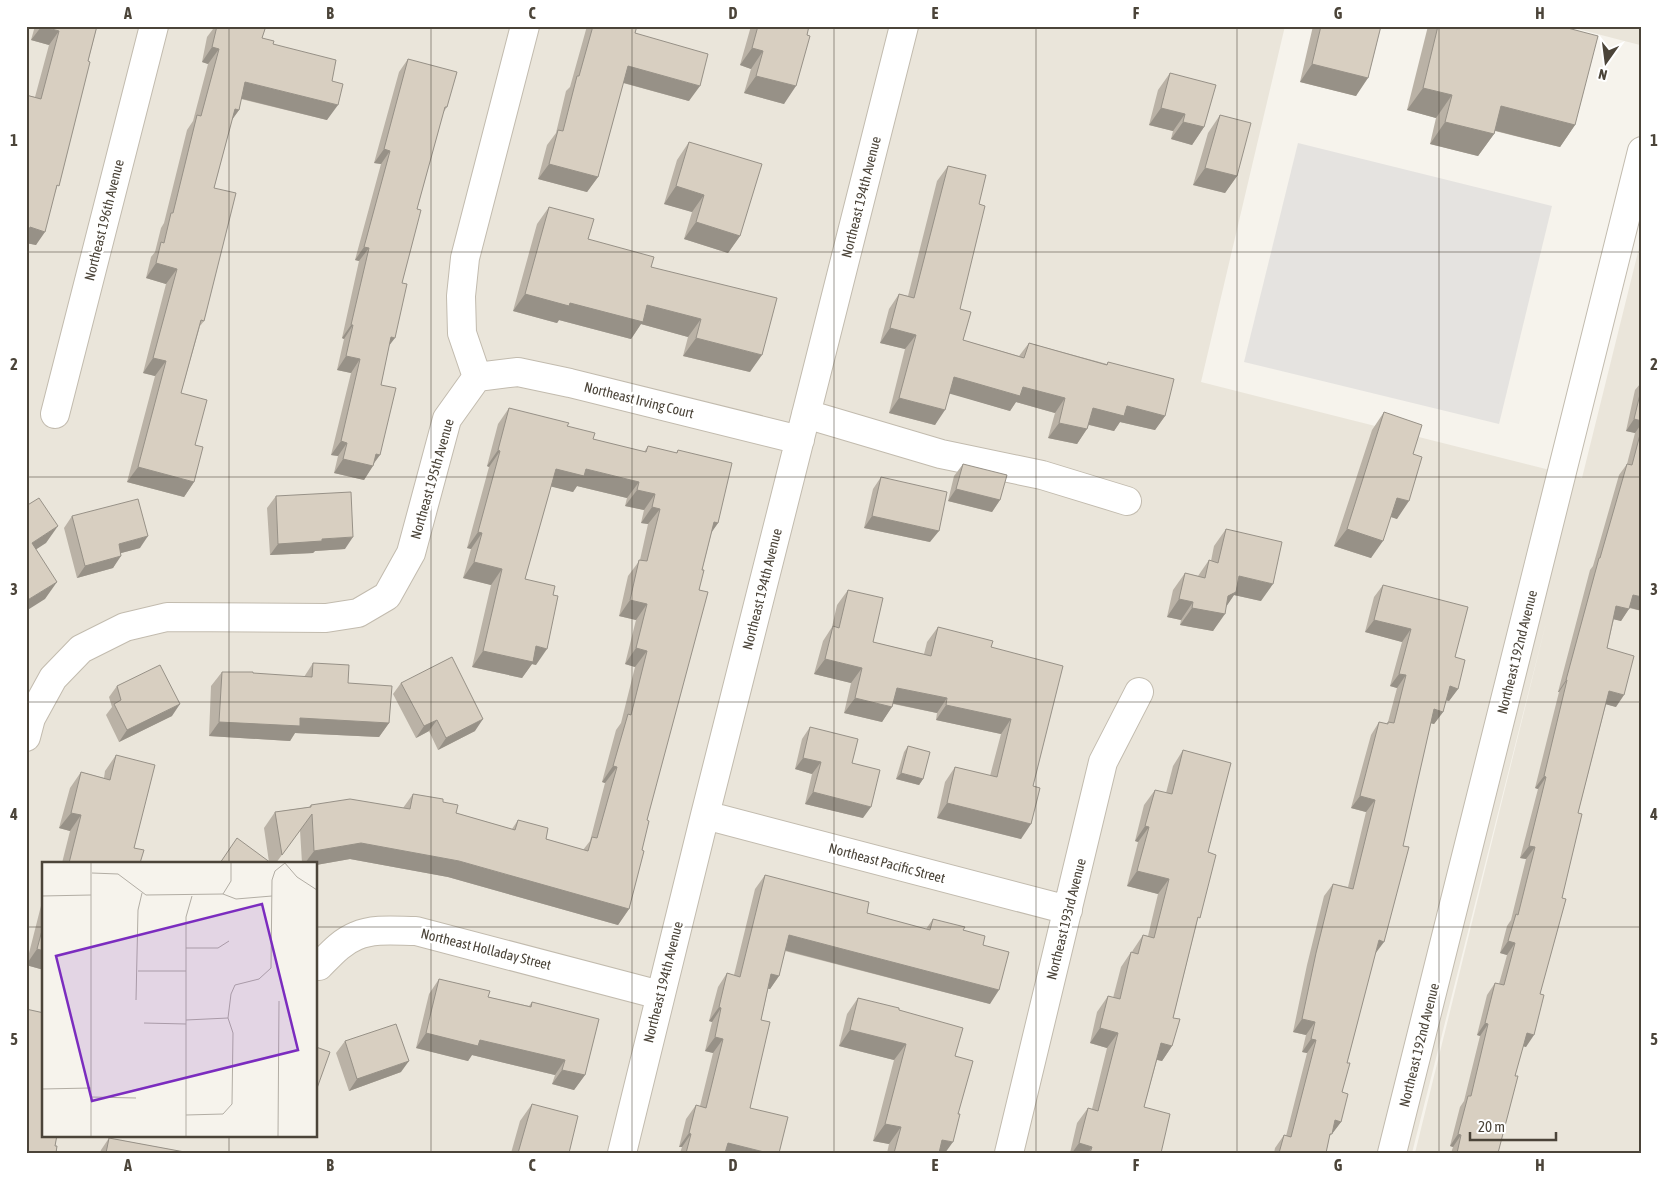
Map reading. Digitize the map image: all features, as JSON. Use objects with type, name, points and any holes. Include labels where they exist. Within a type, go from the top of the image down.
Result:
[{"type":"street","name":"Northeast 196th Avenue","points":[[55,414],[154,26]]},
{"type":"street","points":[[477,377],[462,332],[461,296],[466,258],[525,26]]},
{"type":"street","name":"Northeast 194th Avenue","points":[[622,1153],[705,815],[904,26]]},
{"type":"street","name":"Northeast 192nd Avenue","points":[[1392,1153],[1642,151]]},
{"type":"street","name":"Northeast Irving Court","points":[[477,377],[518,372],[800,440]]},
{"type":"street","name":"Northeast 195th Avenue","points":[[26,737],[31,718],[53,678],[81,649],[125,626],[167,617],[326,618],[358,614],[387,596],[411,553],[447,419],[477,377]]},
{"type":"street","points":[[806,414],[941,454],[1042,475],[1127,501]]},
{"type":"street","name":"Northeast 193rd Avenue","points":[[1009,1153],[1103,762],[1139,692]]},
{"type":"street","name":"Northeast Pacific Street","points":[[705,815],[1068,910]]},
{"type":"street","name":"Northeast Holladay Street","points":[[319,966],[338,947],[356,936],[383,930],[416,931],[660,995]]},
{"type":"shaded area","points":[[26,26],[1285,26],[1201,382],[1582,478],[1642,236],[1642,1153],[1415,1153],[1546,623],[1412,1153],[26,1153]]},
{"type":"shaded area","points":[[1566,26],[1642,26],[1642,38],[1640,45]]},
{"type":"shaded area","points":[[1298,143],[1552,206],[1499,424],[1244,362]]},
{"type":"building","points":[[41,26],[97,26],[88,61],[90,62],[59,186],[57,185],[45,232],[30,227],[26,239],[26,95],[41,99],[59,31]]},
{"type":"building","points":[[217,26],[266,26],[262,38],[274,41],[273,44],[336,60],[332,81],[343,84],[338,105],[245,82],[239,110],[235,109],[214,188],[236,193],[204,321],[201,320],[181,393],[207,400],[195,445],[203,447],[194,482],[138,467],[166,361],[153,358],[177,269],[156,263],[161,242],[164,243],[171,213],[173,213],[197,115],[201,116],[219,49],[212,47]]},
{"type":"building","points":[[593,26],[637,26],[635,33],[708,54],[700,86],[628,66],[598,177],[549,164],[558,130],[563,131],[577,76],[579,76]]},
{"type":"building","points":[[758,26],[809,26],[807,35],[810,36],[796,86],[756,76],[763,51],[752,48]]},
{"type":"building","points":[[1321,26],[1381,26],[1368,78],[1312,64]]},
{"type":"building","points":[[1438,26],[1560,26],[1598,36],[1575,125],[1501,106],[1494,134],[1445,122],[1452,95],[1423,88]]},
{"type":"building","points":[[408,59],[457,72],[447,107],[445,107],[417,209],[421,210],[402,283],[407,284],[395,338],[391,337],[381,385],[396,388],[380,455],[376,454],[373,466],[343,459],[347,443],[341,441],[360,359],[346,356],[353,325],[351,325],[369,248],[364,247],[390,151],[384,149]]},
{"type":"building","points":[[1170,73],[1216,85],[1204,127],[1183,122],[1185,114],[1161,108]]},
{"type":"building","points":[[1220,115],[1251,123],[1237,176],[1205,168]]},
{"type":"building","points":[[689,142],[762,164],[740,236],[696,222],[704,195],[676,186]]},
{"type":"building","points":[[948,166],[986,175],[979,204],[985,206],[960,309],[971,312],[963,340],[1024,358],[1029,343],[1107,365],[1108,362],[1174,379],[1165,416],[1127,406],[1124,416],[1093,408],[1087,429],[1059,423],[1065,398],[1023,387],[1020,396],[954,377],[945,410],[899,398],[916,335],[890,328],[899,294],[914,298]]},
{"type":"building","points":[[549,207],[594,219],[588,239],[654,257],[651,267],[777,298],[762,355],[696,338],[701,319],[647,305],[643,322],[570,303],[569,306],[525,294]]},
{"type":"building","points":[[1642,386],[1642,421],[1634,419]]},
{"type":"building","points":[[509,408],[569,423],[567,426],[595,433],[593,439],[646,452],[648,446],[677,453],[678,450],[732,463],[718,523],[714,522],[702,570],[704,570],[699,590],[708,592],[647,820],[649,821],[642,850],[644,851],[629,909],[459,861],[361,843],[314,851],[312,814],[282,855],[275,812],[350,799],[410,809],[413,794],[443,799],[443,802],[458,805],[456,813],[515,830],[518,820],[548,828],[546,839],[588,851],[592,837],[597,838],[617,767],[613,766],[628,714],[631,715],[647,651],[636,648],[647,604],[630,600],[639,560],[647,561],[660,509],[652,507],[655,494],[637,490],[639,482],[586,469],[584,476],[556,469],[525,579],[555,586],[553,595],[558,596],[547,649],[536,646],[533,662],[483,651],[502,569],[474,562],[482,533],[478,532],[500,451],[498,450]]},
{"type":"building","points":[[1384,412],[1422,425],[1413,454],[1422,457],[1409,501],[1397,498],[1383,541],[1347,529]]},
{"type":"building","points":[[1642,427],[1642,597],[1633,595],[1629,609],[1616,606],[1607,648],[1634,656],[1624,695],[1609,691],[1578,813],[1582,814],[1562,898],[1566,899],[1540,994],[1544,995],[1534,1035],[1527,1033],[1515,1076],[1518,1076],[1498,1153],[1457,1153],[1461,1135],[1458,1134],[1468,1096],[1471,1096],[1488,1024],[1485,1023],[1495,983],[1504,985],[1515,943],[1508,941],[1516,914],[1518,915],[1535,847],[1529,846],[1546,777],[1544,776],[1566,680],[1627,464],[1632,465]]},
{"type":"building","points":[[963,464],[1007,475],[1000,500],[956,489]]},
{"type":"building","points":[[881,477],[947,492],[939,531],[872,516]]},
{"type":"building","points":[[351,492],[353,537],[278,544],[276,496]]},
{"type":"building","points":[[39,498],[58,526],[32,543],[57,582],[26,601],[26,506]]},
{"type":"building","points":[[138,499],[148,536],[119,544],[121,556],[85,566],[72,516]]},
{"type":"building","points":[[1226,529],[1282,542],[1273,584],[1239,576],[1236,592],[1228,596],[1225,614],[1192,608],[1193,602],[1179,599],[1185,573],[1205,578],[1209,560],[1218,563]]},
{"type":"building","points":[[1383,585],[1468,607],[1455,657],[1465,660],[1458,689],[1450,686],[1443,712],[1434,709],[1403,846],[1409,847],[1384,942],[1379,940],[1347,1063],[1350,1063],[1342,1092],[1348,1094],[1341,1122],[1335,1120],[1326,1153],[1279,1153],[1284,1135],[1291,1137],[1316,1040],[1311,1039],[1315,1022],[1302,1019],[1333,884],[1353,889],[1375,800],[1360,796],[1379,722],[1394,723],[1406,675],[1399,674],[1411,629],[1374,620]]},
{"type":"building","points":[[848,590],[883,598],[873,642],[931,656],[938,627],[993,641],[991,647],[1063,666],[1033,786],[1040,788],[1031,824],[947,803],[955,767],[997,777],[1011,719],[946,705],[947,698],[897,688],[892,707],[855,698],[862,668],[825,659],[833,626],[839,628]]},
{"type":"building","points":[[452,657],[483,719],[446,738],[437,720],[424,726],[401,683]]},
{"type":"building","points":[[313,663],[349,665],[348,683],[392,686],[389,723],[300,718],[300,726],[219,722],[222,672],[253,672],[312,677]]},
{"type":"building","points":[[160,665],[180,704],[127,730],[114,704],[121,700],[117,686]]},
{"type":"building","points":[[810,727],[858,739],[852,763],[880,770],[871,807],[813,792],[821,762],[803,758]]},
{"type":"building","points":[[908,746],[930,752],[923,779],[901,773]]},
{"type":"building","points":[[1183,750],[1231,763],[1208,852],[1216,855],[1200,918],[1198,917],[1173,1018],[1180,1019],[1172,1046],[1161,1043],[1144,1107],[1170,1114],[1161,1153],[1090,1153],[1092,1147],[1079,1143],[1088,1108],[1098,1111],[1118,1033],[1100,1028],[1108,996],[1120,999],[1131,952],[1138,954],[1143,935],[1154,938],[1169,879],[1137,871],[1149,827],[1145,826],[1155,790],[1172,794]]},
{"type":"building","points":[[116,755],[155,765],[134,848],[144,850],[140,862],[69,862],[81,815],[71,813],[81,772],[110,780]]},
{"type":"building","points":[[237,838],[270,862],[221,862]]},
{"type":"building","points":[[765,875],[869,902],[867,913],[930,930],[933,919],[965,927],[963,930],[985,936],[983,945],[1009,952],[999,990],[789,935],[779,976],[771,974],[761,1020],[770,1022],[750,1108],[788,1117],[779,1153],[768,1153],[728,1143],[725,1153],[686,1153],[696,1105],[706,1108],[723,1039],[715,1037],[721,1008],[719,1007],[727,973],[740,977]]},
{"type":"building","points":[[42,930],[42,950],[37,949]]},
{"type":"building","points":[[439,979],[490,991],[488,997],[531,1007],[532,1002],[599,1019],[585,1075],[562,1070],[565,1060],[480,1040],[478,1046],[426,1033]]},
{"type":"building","points":[[858,998],[899,1008],[899,1010],[963,1028],[955,1056],[973,1061],[958,1114],[960,1114],[953,1142],[942,1140],[939,1153],[894,1153],[901,1127],[885,1124],[906,1044],[850,1030]]},
{"type":"building","points":[[26,1009],[42,1013],[42,1136],[57,1136],[55,1146],[57,1146],[56,1153],[26,1153]]},
{"type":"building","points":[[396,1024],[409,1061],[357,1079],[345,1041]]},
{"type":"building","points":[[318,1048],[330,1052],[318,1085]]},
{"type":"building","points":[[532,1104],[578,1116],[569,1153],[518,1153]]},
{"type":"building","points":[[109,1138],[190,1153],[106,1153]]}]
